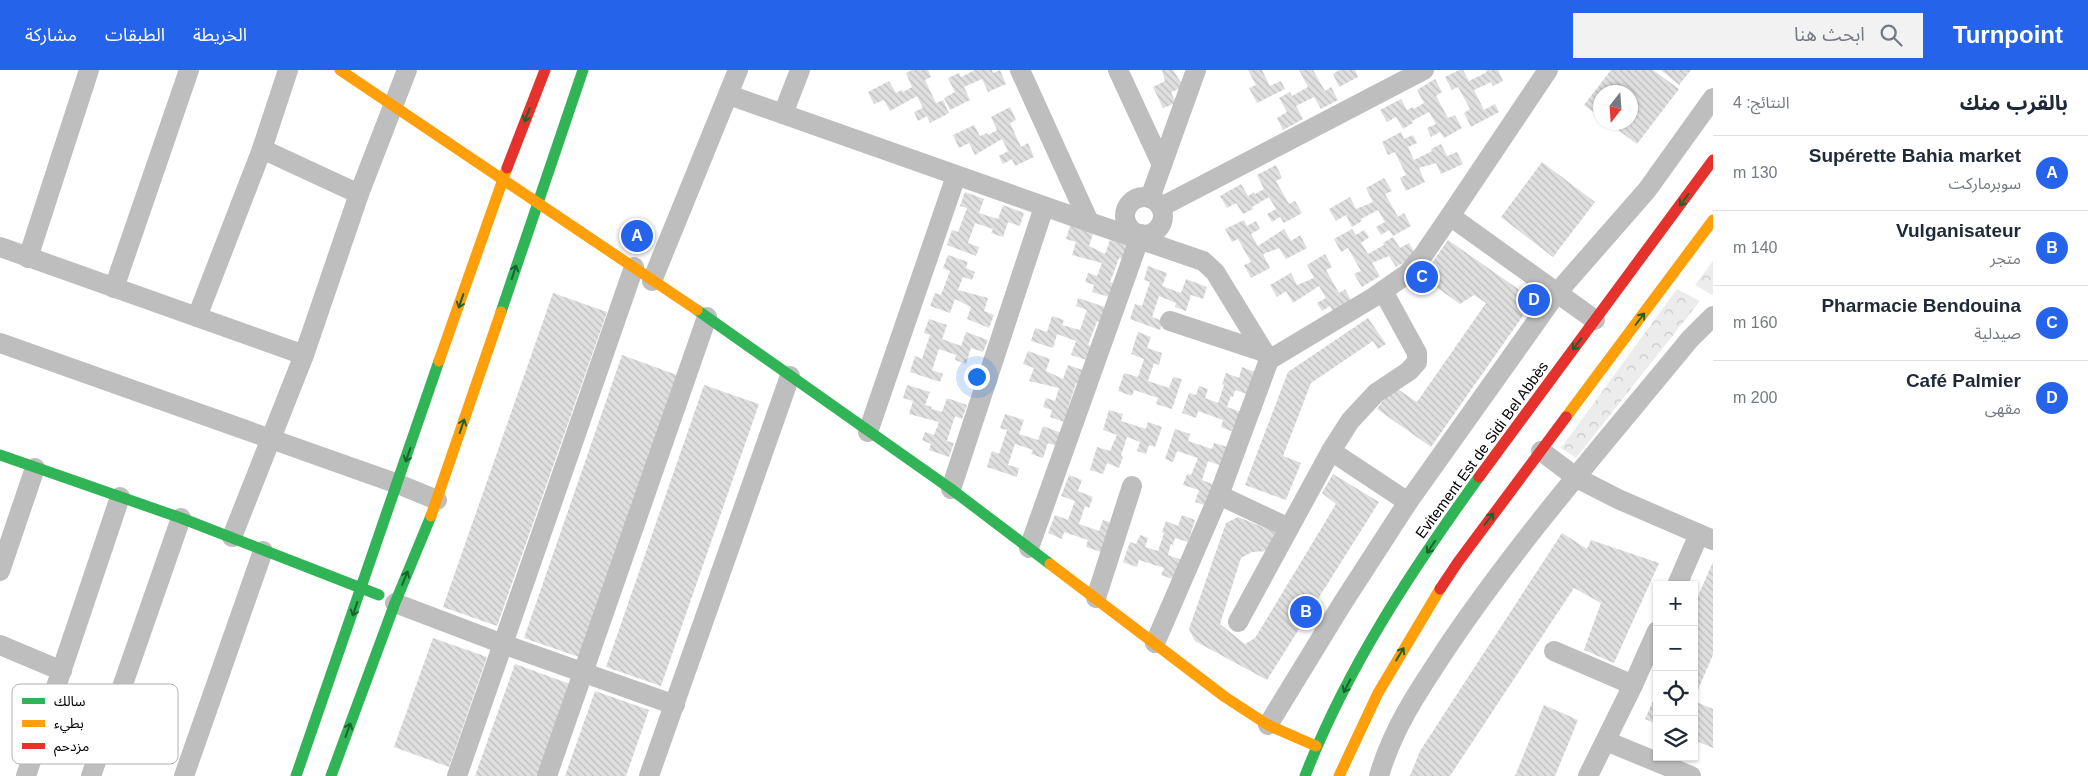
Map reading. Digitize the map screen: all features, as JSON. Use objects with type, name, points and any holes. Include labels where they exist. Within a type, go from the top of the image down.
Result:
[{"type":"main road","points":[[340,70],[708,317],[951,489],[1155,643],[1187,670],[1268,725],[1316,746]]},
{"type":"main road","points":[[296,776],[363,587],[502,180],[545,70]]},
{"type":"main road","points":[[331,776],[395,603],[437,500],[583,70]]},
{"type":"main road","name":"Evitement Est de Sidi Bel Abbès","points":[[1305,776],[1316,746],[1358,663],[1396,598],[1480,474],[1713,160]]},
{"type":"main road","points":[[1340,776],[1371,708],[1426,610],[1488,520],[1713,220]]},
{"type":"main road","points":[[0,456],[182,518],[263,551],[363,587],[395,603]]},
{"type":"street","points":[[28,258],[89,70]]},
{"type":"street","points":[[114,288],[190,70]]},
{"type":"street","points":[[197,317],[262,149],[288,70]]},
{"type":"street","points":[[232,537],[304,355],[359,194],[407,70]]},
{"type":"street","points":[[652,281],[738,70]]},
{"type":"street","points":[[783,114],[800,70]]},
{"type":"street","points":[[1020,70],[1089,222]]},
{"type":"street","points":[[1118,70],[1162,165]]},
{"type":"street","points":[[1029,548],[1140,237],[1159,227],[1162,221],[1155,203],[1162,165],[1196,70]]},
{"type":"street","points":[[1140,237],[1127,223],[1126,211],[1132,201],[1138,198],[1155,203],[1424,70]]},
{"type":"street","points":[[1155,643],[1219,495],[1266,356],[1383,291],[1410,270],[1450,216],[1548,70]]},
{"type":"street","points":[[729,95],[1044,207],[1140,237],[1195,257],[1210,265],[1266,356]]},
{"type":"street","points":[[1268,725],[1342,604],[1408,502],[1556,294],[1647,190],[1713,98]]},
{"type":"street","points":[[262,149],[359,194]]},
{"type":"street","points":[[868,432],[956,176]]},
{"type":"street","points":[[951,489],[1044,207]]},
{"type":"street","points":[[1450,216],[1556,294],[1595,320]]},
{"type":"street","points":[[0,247],[304,355]]},
{"type":"street","points":[[457,776],[634,267]]},
{"type":"street","points":[[1238,622],[1331,451],[1350,421],[1376,393],[1409,371],[1417,362],[1417,353],[1383,291]]},
{"type":"street","points":[[1379,776],[1396,729],[1414,698],[1476,604],[1690,339],[1713,316]]},
{"type":"street","points":[[547,776],[708,317]]},
{"type":"street","points":[[1170,321],[1266,356]]},
{"type":"street","points":[[0,343],[271,438],[437,500]]},
{"type":"street","points":[[649,776],[790,376]]},
{"type":"street","points":[[1331,451],[1408,502]]},
{"type":"street","points":[[1541,451],[1577,478],[1618,499],[1706,537],[1679,581]]},
{"type":"street","points":[[0,571],[35,468]]},
{"type":"street","points":[[1096,598],[1132,486]]},
{"type":"street","points":[[1219,495],[1289,528]]},
{"type":"street","points":[[58,684],[120,497]]},
{"type":"street","points":[[123,684],[182,518]]},
{"type":"street","points":[[184,776],[263,551]]},
{"type":"street","points":[[395,603],[503,644],[675,705]]},
{"type":"street","points":[[1588,776],[1633,686],[1653,640]]},
{"type":"street","points":[[0,645],[62,671]]},
{"type":"street","points":[[1554,651],[1633,686]]},
{"type":"street","points":[[1606,740],[1691,776]]},
{"type":"street","points":[[26,776],[30,764]]},
{"type":"street","points":[[91,776],[95,764]]},
{"type":"green space","points":[[1713,261],[1713,294],[1712,295],[1695,285]]},
{"type":"green space","points":[[1677,289],[1700,301],[1576,458],[1561,448]]},
{"type":"building","points":[[912,70],[928,70],[931,77],[925,80],[936,103],[943,100],[949,113],[930,123],[927,116],[918,121],[914,112],[923,108],[917,96],[890,111],[884,100],[874,104],[868,92],[889,81],[896,93],[902,90],[903,92],[912,87],[906,73]]},
{"type":"building","points":[[975,70],[992,70],[993,73],[1000,70],[1006,84],[988,92],[982,79],[964,87],[970,100],[950,110],[944,98],[955,92],[948,78],[959,73],[961,77]]},
{"type":"building","points":[[1162,70],[1173,70],[1184,87],[1171,92],[1176,103],[1163,108],[1153,87],[1165,81]]},
{"type":"building","points":[[1248,70],[1262,70],[1270,86],[1281,81],[1285,89],[1257,103],[1249,88],[1256,85]]},
{"type":"building","points":[[1299,70],[1313,70],[1325,91],[1331,87],[1338,100],[1321,109],[1314,97],[1296,106],[1303,119],[1283,130],[1277,118],[1287,112],[1279,98],[1290,92],[1292,96],[1308,87]]},
{"type":"building","points":[[1339,70],[1355,70],[1358,77],[1339,87],[1333,74]]},
{"type":"building","points":[[1463,70],[1469,81],[1487,72],[1486,70],[1498,70],[1503,81],[1493,86],[1491,82],[1474,90],[1484,110],[1495,104],[1499,112],[1471,127],[1464,113],[1470,109],[1458,87],[1452,90],[1445,77]]},
{"type":"building","points":[[1611,70],[1653,70],[1679,89],[1637,144],[1618,130],[1638,130],[1638,85],[1599,85]]},
{"type":"building","points":[[1661,70],[1691,70],[1679,85]]},
{"type":"building","points":[[1435,79],[1442,92],[1436,96],[1448,118],[1455,115],[1462,128],[1444,138],[1440,132],[1431,137],[1427,128],[1436,124],[1429,112],[1412,121],[1413,123],[1403,129],[1396,117],[1387,122],[1380,110],[1401,99],[1407,110],[1413,107],[1414,109],[1424,103],[1417,90]]},
{"type":"building","points":[[1593,93],[1593,112],[1584,105]]},
{"type":"building","points":[[1010,107],[1016,120],[1010,123],[1021,147],[1028,143],[1034,157],[1015,166],[1012,159],[1003,164],[999,156],[1008,151],[1002,139],[975,155],[969,143],[959,148],[953,135],[974,125],[980,136],[987,133],[988,135],[997,130],[991,117]]},
{"type":"building","points":[[1401,132],[1404,139],[1413,135],[1417,143],[1408,147],[1414,160],[1441,144],[1447,156],[1457,152],[1463,164],[1441,174],[1436,163],[1419,168],[1425,182],[1406,191],[1400,178],[1406,175],[1395,152],[1388,155],[1382,142]]},
{"type":"building","points":[[1542,162],[1595,202],[1553,257],[1501,217]]},
{"type":"building","points":[[1276,165],[1282,178],[1276,181],[1289,204],[1295,201],[1302,213],[1284,223],[1280,217],[1272,222],[1267,214],[1276,209],[1269,197],[1243,214],[1236,203],[1227,208],[1220,196],[1241,184],[1248,196],[1254,192],[1255,194],[1264,189],[1257,175]]},
{"type":"building","points":[[1384,178],[1392,191],[1385,194],[1398,217],[1404,213],[1411,226],[1393,236],[1389,230],[1381,235],[1376,227],[1385,222],[1378,210],[1361,219],[1362,221],[1352,227],[1346,215],[1336,221],[1329,209],[1350,197],[1356,209],[1373,202],[1366,188]]},
{"type":"building","points":[[965,192],[984,199],[979,213],[998,219],[1003,205],[1024,213],[1020,226],[1008,222],[1003,237],[991,233],[993,229],[975,223],[968,243],[979,247],[976,256],[947,245],[952,230],[958,232],[967,208],[960,206]]},
{"type":"building","points":[[1244,220],[1247,226],[1256,221],[1260,229],[1251,234],[1258,246],[1284,229],[1291,241],[1300,235],[1307,248],[1286,259],[1279,248],[1263,254],[1270,268],[1251,278],[1244,265],[1251,262],[1238,239],[1232,242],[1225,229]]},
{"type":"building","points":[[1070,226],[1093,234],[1089,246],[1105,254],[1110,240],[1130,246],[1126,260],[1119,258],[1110,282],[1117,285],[1113,298],[1092,292],[1094,285],[1085,282],[1088,273],[1097,276],[1102,263],[1072,255],[1076,242],[1066,239]]},
{"type":"building","points":[[1352,229],[1356,235],[1364,230],[1369,237],[1361,243],[1368,254],[1384,245],[1383,243],[1393,237],[1400,248],[1409,243],[1416,255],[1396,267],[1389,256],[1372,263],[1380,276],[1362,287],[1354,274],[1361,271],[1348,248],[1341,252],[1334,239]]},
{"type":"building","points":[[1448,240],[1534,300],[1431,447],[1377,409],[1393,386],[1417,402],[1486,303],[1474,295],[1460,304],[1422,277]]},
{"type":"building","points":[[1325,254],[1332,267],[1326,270],[1339,293],[1345,289],[1352,302],[1334,313],[1330,306],[1322,311],[1317,303],[1326,298],[1319,286],[1293,303],[1286,291],[1277,297],[1270,285],[1291,273],[1297,285],[1314,278],[1307,265]]},
{"type":"building","points":[[948,255],[968,262],[966,268],[975,272],[972,280],[963,277],[958,290],[988,298],[984,311],[994,315],[989,328],[967,319],[971,307],[955,299],[950,313],[930,306],[935,293],[941,295],[950,271],[943,268]]},
{"type":"building","points":[[1148,266],[1167,273],[1162,286],[1181,293],[1186,279],[1207,287],[1203,299],[1191,295],[1186,311],[1175,307],[1176,303],[1159,296],[1152,317],[1163,321],[1160,330],[1130,319],[1135,304],[1142,306],[1150,282],[1144,280]]},
{"type":"building","points":[[553,293],[607,312],[497,626],[443,607]]},
{"type":"building","points":[[1078,298],[1108,308],[1103,323],[1097,321],[1088,345],[1095,347],[1090,361],[1071,355],[1076,341],[1057,334],[1053,348],[1031,341],[1035,328],[1047,332],[1052,316],[1064,320],[1062,325],[1080,330],[1087,310],[1076,306]]},
{"type":"building","points":[[1368,318],[1386,344],[1378,349],[1373,341],[1311,383],[1283,456],[1301,463],[1286,500],[1245,485],[1288,372]]},
{"type":"building","points":[[929,319],[947,325],[942,339],[961,346],[966,332],[988,340],[983,352],[971,348],[966,364],[955,360],[956,355],[939,349],[932,370],[943,374],[940,382],[910,372],[915,356],[922,359],[930,335],[924,333]]},
{"type":"building","points":[[1138,332],[1151,337],[1147,348],[1162,353],[1159,365],[1154,363],[1148,381],[1169,388],[1173,377],[1182,379],[1172,409],[1156,404],[1158,398],[1134,390],[1132,396],[1118,391],[1124,373],[1138,377],[1144,359],[1131,354]]},
{"type":"building","points":[[1028,351],[1050,359],[1046,371],[1063,379],[1068,365],[1088,372],[1083,385],[1076,383],[1068,408],[1075,410],[1070,424],[1050,417],[1052,410],[1043,407],[1046,398],[1055,401],[1059,388],[1029,381],[1034,368],[1023,364]]},
{"type":"building","points":[[622,355],[677,375],[579,657],[524,638]]},
{"type":"building","points":[[1242,367],[1255,372],[1247,394],[1235,390],[1227,407],[1241,412],[1234,432],[1221,427],[1223,420],[1198,411],[1196,418],[1182,413],[1189,393],[1196,395],[1199,386],[1208,389],[1205,398],[1218,403],[1226,373],[1239,378]]},
{"type":"building","points":[[704,385],[759,404],[661,686],[606,667]]},
{"type":"building","points":[[907,385],[930,392],[925,405],[932,407],[931,409],[942,412],[947,398],[967,405],[962,419],[955,416],[947,441],[954,443],[949,457],[929,450],[931,444],[922,440],[925,432],[934,435],[939,422],[909,414],[913,401],[903,398]]},
{"type":"building","points":[[1109,410],[1123,414],[1121,421],[1146,429],[1148,422],[1162,427],[1155,447],[1149,445],[1146,454],[1137,451],[1140,442],[1127,437],[1119,468],[1107,463],[1103,474],[1090,470],[1097,447],[1110,451],[1117,435],[1103,430]]},
{"type":"building","points":[[1005,414],[1024,420],[1019,434],[1038,440],[1043,426],[1064,434],[1060,447],[1048,443],[1043,458],[1031,454],[1033,450],[1015,444],[1008,465],[1019,468],[1017,477],[987,467],[992,451],[999,454],[1007,430],[1000,428]]},
{"type":"building","points":[[1175,429],[1190,434],[1188,441],[1212,449],[1214,443],[1228,447],[1222,466],[1208,461],[1202,480],[1215,485],[1208,506],[1195,502],[1199,490],[1183,485],[1187,474],[1191,475],[1198,458],[1177,451],[1173,462],[1165,459]]},
{"type":"building","points":[[1333,474],[1379,502],[1267,680],[1195,641],[1189,629],[1226,523],[1238,517],[1275,532],[1269,551],[1252,552],[1241,558],[1220,624],[1245,644],[1255,638],[1336,504],[1322,493]]},
{"type":"building","points":[[1069,475],[1082,480],[1078,491],[1093,497],[1089,508],[1085,506],[1079,524],[1099,531],[1103,520],[1112,523],[1101,552],[1086,547],[1088,540],[1064,532],[1062,539],[1048,533],[1055,515],[1068,520],[1075,501],[1061,496]]},
{"type":"building","points":[[1182,515],[1195,520],[1188,542],[1175,538],[1173,545],[1171,544],[1168,555],[1182,560],[1175,580],[1161,575],[1164,568],[1139,560],[1137,567],[1123,562],[1130,542],[1136,544],[1140,535],[1148,538],[1145,547],[1158,551],[1166,521],[1178,526]]},
{"type":"building","points":[[1562,533],[1587,549],[1591,540],[1659,563],[1614,663],[1584,650],[1601,603],[1574,588],[1450,776],[1410,776],[1420,751]]},
{"type":"building","points":[[1713,562],[1713,655],[1698,690],[1698,626],[1698,596]]},
{"type":"building","points":[[433,638],[487,657],[449,767],[394,747]]},
{"type":"building","points":[[515,664],[570,684],[537,776],[475,776]]},
{"type":"building","points":[[595,691],[649,710],[626,776],[565,776]]},
{"type":"building","points":[[1653,701],[1653,722],[1645,719]]},
{"type":"building","points":[[1698,703],[1713,709],[1713,748],[1698,742]]},
{"type":"building","points":[[1544,705],[1578,720],[1555,776],[1515,776]]},
{"type":"traffic: fast","points":[[501,312],[583,70]]},
{"type":"traffic: fast","points":[[697,310],[951,489],[1050,564]]},
{"type":"traffic: fast","points":[[296,776],[439,361]]},
{"type":"traffic: fast","points":[[0,455],[181,518],[379,595]]},
{"type":"traffic: fast","points":[[1305,776],[1340,697],[1382,621],[1429,548],[1479,477]]},
{"type":"traffic: fast","points":[[331,776],[395,603],[431,516]]},
{"type":"traffic: slow","points":[[340,70],[697,310]]},
{"type":"traffic: slow","points":[[439,361],[507,168]]},
{"type":"traffic: slow","points":[[1566,417],[1713,220]]},
{"type":"traffic: slow","points":[[431,516],[501,312]]},
{"type":"traffic: slow","points":[[1050,564],[1225,697],[1268,725],[1316,746]]},
{"type":"traffic: slow","points":[[1339,776],[1378,693],[1440,589]]},
{"type":"traffic: jam","points":[[507,168],[545,70]]},
{"type":"traffic: jam","points":[[1479,477],[1713,160]]},
{"type":"traffic: jam","points":[[1440,589],[1566,417]]},
{"type":"place","name":"Supérette Bahia market","points":[[637,236]]},
{"type":"place","name":"Pharmacie Bendouina","points":[[1422,277]]},
{"type":"place","name":"Café Palmier","points":[[1534,300]]},
{"type":"place","name":"Vulganisateur","points":[[1306,612]]}]
